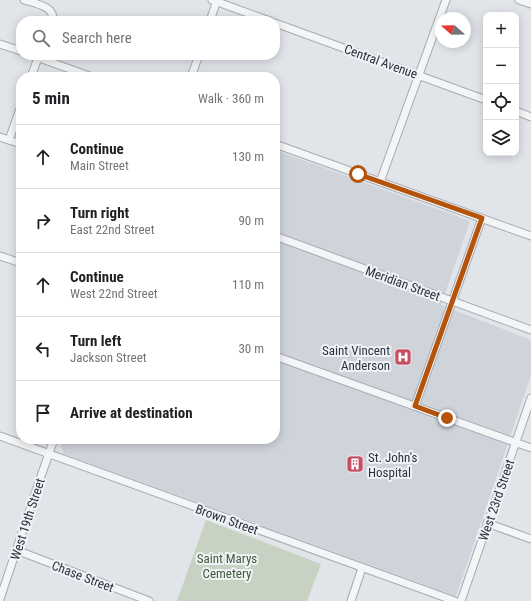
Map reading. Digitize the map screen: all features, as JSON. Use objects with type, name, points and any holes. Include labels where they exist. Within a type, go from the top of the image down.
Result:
[{"type":"street","points":[[24,0],[47,8],[51,16]]},
{"type":"street","points":[[380,182],[446,0]]},
{"type":"street","points":[[519,0],[531,4]]},
{"type":"street","points":[[211,16],[215,1],[256,16]]},
{"type":"street","name":"Central Avenue","points":[[280,25],[483,99]]},
{"type":"street","points":[[0,44],[16,49]]},
{"type":"street","points":[[32,72],[35,60]]},
{"type":"street","points":[[47,60],[79,72]]},
{"type":"street","points":[[193,72],[197,60]]},
{"type":"street","points":[[519,112],[531,117]]},
{"type":"street","points":[[9,140],[16,120]]},
{"type":"street","points":[[0,137],[16,142]]},
{"type":"street","points":[[280,146],[531,236]]},
{"type":"street","points":[[415,406],[482,218]]},
{"type":"street","name":"Meridian Street","points":[[280,238],[531,330]]},
{"type":"street","points":[[0,256],[16,261]]},
{"type":"street","points":[[280,358],[531,448]]},
{"type":"street","name":"West 23rd Street","points":[[461,601],[531,398]]},
{"type":"street","name":"Brown Street","points":[[0,436],[16,442]]},
{"type":"street","name":"Brown Street","points":[[23,444],[455,601]]},
{"type":"street","name":"West 19th Street","points":[[0,599],[52,444]]},
{"type":"street","points":[[487,522],[531,539]]},
{"type":"street","name":"Chase Street","points":[[16,550],[149,601]]},
{"type":"street","points":[[352,601],[362,568]]},
{"type":"shaded area","name":"Saint Vincent Anderson","points":[[280,152],[470,221],[441,305],[531,340],[531,375],[456,596],[64,454],[62,444],[280,444]]},
{"type":"green space","name":"Saint Marys Cemetery","points":[[206,520],[321,564],[307,601],[177,601]]},
{"type":"place","name":"Saint Vincent Anderson","points":[[403,357]]},
{"type":"place","name":"St. John's Hospital","points":[[355,464]]},
{"type":"route","points":[[358,174],[482,218],[415,406],[447,418]]}]
